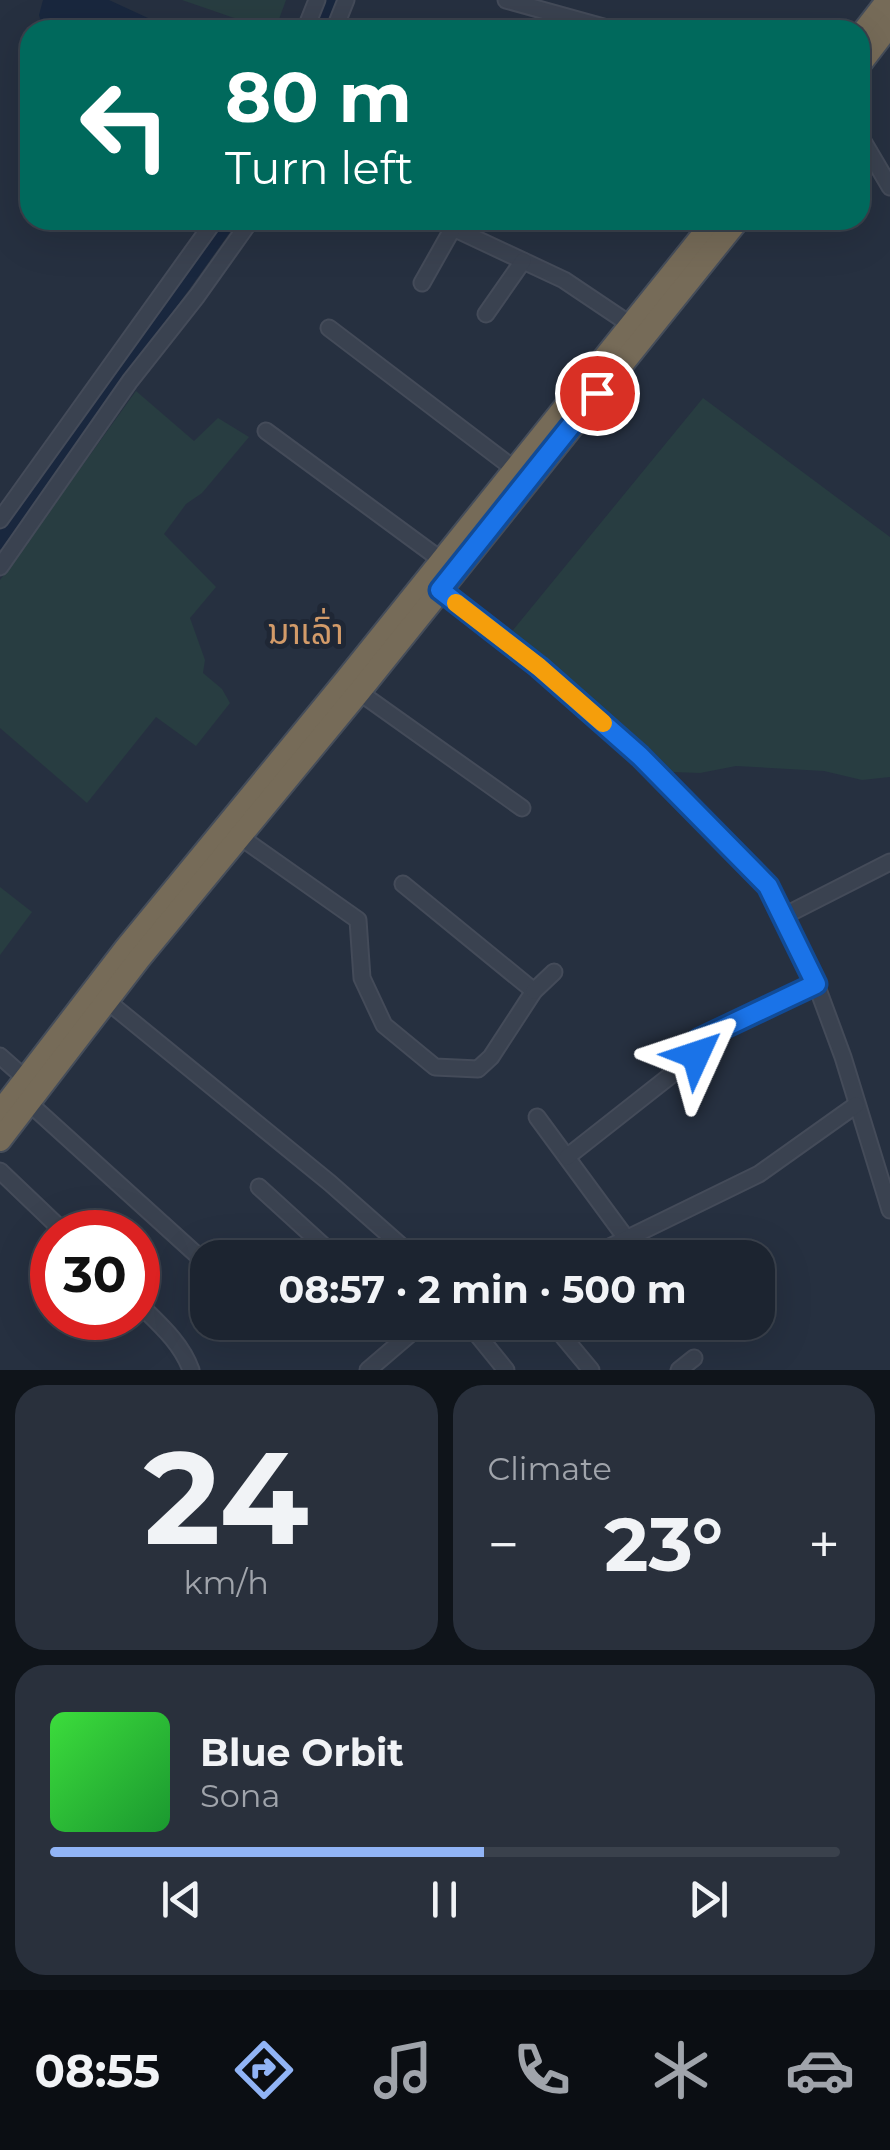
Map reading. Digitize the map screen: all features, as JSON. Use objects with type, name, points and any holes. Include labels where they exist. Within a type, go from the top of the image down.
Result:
[{"type":"highway","points":[[870,41],[884,8]]},
{"type":"highway","points":[[0,1112],[358,692],[513,468],[708,230]]},
{"type":"highway","points":[[447,564],[730,230]]},
{"type":"highway","points":[[0,1140],[101,996],[432,585]]},
{"type":"street","points":[[506,0],[578,20]]},
{"type":"street","points":[[870,152],[889,183]]},
{"type":"street","points":[[0,520],[208,230]]},
{"type":"street","points":[[1,564],[243,230]]},
{"type":"street","points":[[422,283],[452,230]]},
{"type":"street","points":[[457,230],[564,280],[631,325]]},
{"type":"street","points":[[486,314],[524,261]]},
{"type":"street","points":[[329,328],[513,468]]},
{"type":"street","points":[[266,431],[447,564]]},
{"type":"street","points":[[432,585],[539,667],[640,756],[768,886],[816,984],[888,1186],[890,1210]]},
{"type":"street","points":[[358,692],[522,808]]},
{"type":"street","points":[[239,836],[358,920],[362,978],[384,1024],[435,1067],[478,1069],[534,990],[554,972]]},
{"type":"street","points":[[784,916],[890,862]]},
{"type":"street","points":[[403,884],[534,990]]},
{"type":"street","points":[[567,1157],[694,1058],[700,1039],[816,984]]},
{"type":"street","points":[[101,996],[395,1240]]},
{"type":"street","points":[[0,1056],[26,1079]]},
{"type":"street","points":[[29,1103],[190,1249]]},
{"type":"street","points":[[622,1240],[759,1174],[856,1105]]},
{"type":"street","points":[[537,1118],[626,1238]]},
{"type":"street","points":[[0,1172],[41,1210]]},
{"type":"street","points":[[259,1187],[317,1240]]},
{"type":"street","points":[[160,1325],[191,1370]]},
{"type":"street","points":[[368,1370],[400,1340]]},
{"type":"street","points":[[482,1340],[506,1370]]},
{"type":"street","points":[[565,1340],[591,1370]]},
{"type":"street","points":[[680,1370],[694,1358]]},
{"type":"green space","points":[[182,0],[286,0],[279,20],[240,20]]},
{"type":"green space","points":[[136,391],[194,441],[218,418],[249,437],[202,493],[186,504],[164,534],[216,587],[190,618],[205,660],[203,673],[222,689],[230,703],[196,746],[156,717],[87,803],[0,728],[0,580]]},
{"type":"green space","points":[[703,398],[890,537],[890,777],[862,780],[824,771],[736,766],[700,773],[672,772],[509,635]]},
{"type":"green space","points":[[0,887],[32,912],[0,955]]},
{"type":"water","points":[[43,0],[109,0],[152,20],[40,20]]},
{"type":"waterway","points":[[324,20],[331,0]]},
{"type":"waterway","points":[[0,542],[223,230]]},
{"type":"slow traffic","points":[[456,603],[603,723]]},
{"type":"district","name":"ນາເລົ່າ","points":[[306,631]]},
{"type":"route","points":[[597,393],[440,590],[539,667],[640,756],[768,886],[816,984],[700,1039],[696,1042],[696,1055]]}]
